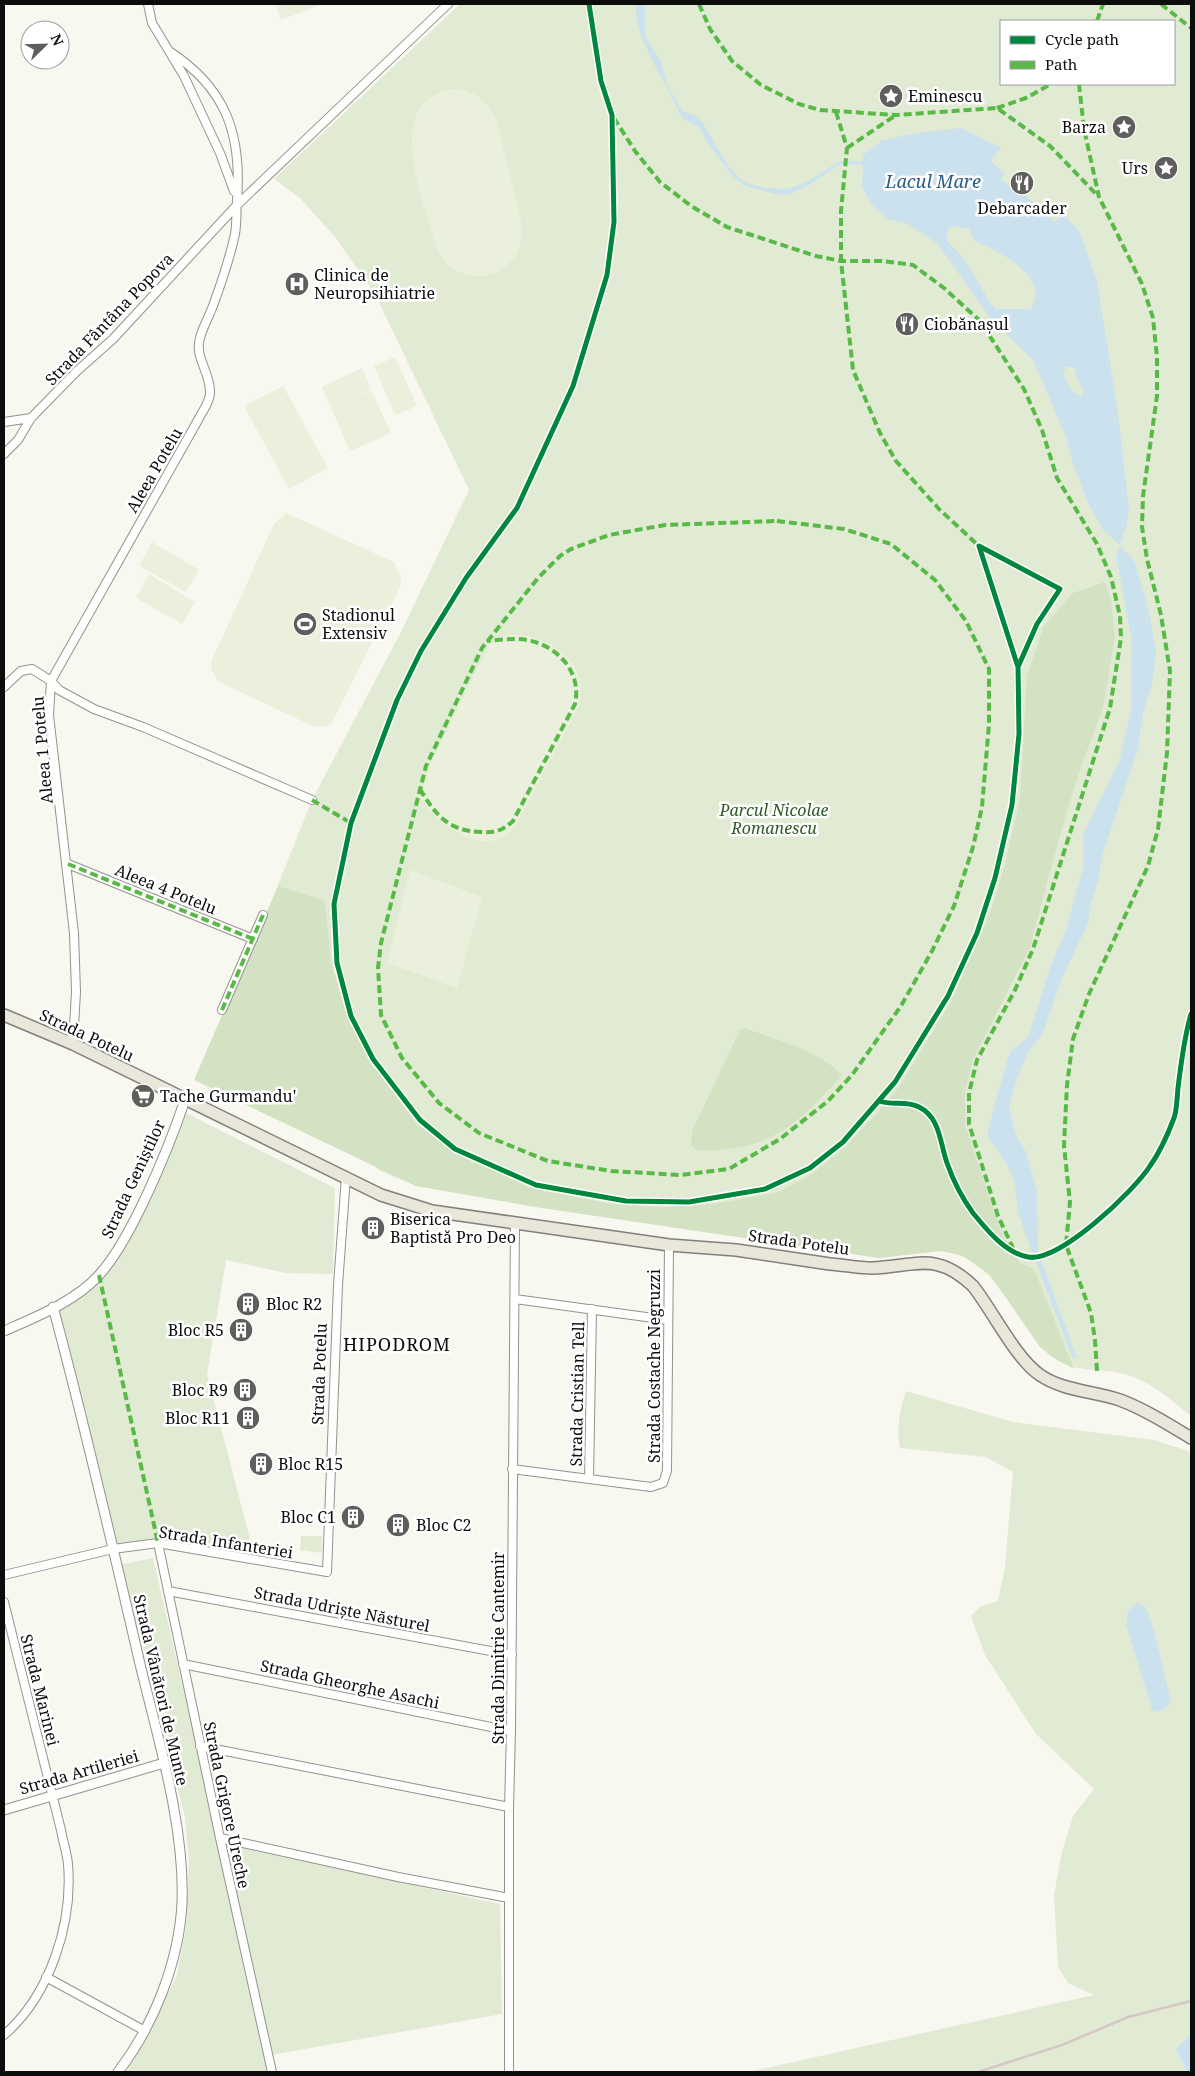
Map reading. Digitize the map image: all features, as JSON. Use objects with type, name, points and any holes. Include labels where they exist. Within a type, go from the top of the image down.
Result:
[{"type":"main road","name":"Strada Potelu","points":[[4,1014],[73,1044],[380,1195],[412,1206],[515,1223],[669,1244],[736,1250],[871,1268],[924,1262],[936,1263],[964,1277],[973,1286],[1025,1361],[1039,1374],[1075,1389],[1119,1400],[1156,1416],[1191,1438]]},
{"type":"street","points":[[148,4],[152,23],[184,76],[220,153],[233,183],[237,205]]},
{"type":"street","name":"Strada Fântâna Popova","points":[[4,454],[18,440],[31,418],[77,370],[113,339],[237,205],[448,4]]},
{"type":"street","points":[[169,51],[186,62],[206,80],[220,101],[230,122],[238,162],[237,205]]},
{"type":"street","name":"Aleea Potelu","points":[[50,681],[210,396],[210,380],[199,355],[199,340],[214,303],[235,234],[237,205]]},
{"type":"street","points":[[4,422],[31,418]]},
{"type":"street","points":[[4,687],[21,671],[27,668],[50,681]]},
{"type":"street","name":"Aleea 1 Potelu","points":[[50,681],[59,690],[94,709],[143,727],[312,800]]},
{"type":"street","name":"Aleea 1 Potelu","points":[[50,681],[49,715],[68,864],[74,933],[76,992],[73,1044]]},
{"type":"street","name":"Aleea 4 Potelu","points":[[68,864],[253,939]]},
{"type":"street","points":[[222,1010],[262,915]]},
{"type":"street","name":"Strada Geniștilor","points":[[4,1331],[77,1293],[99,1275],[119,1248],[147,1192],[185,1100]]},
{"type":"street","name":"Strada Potelu","points":[[327,1572],[338,1284],[346,1177]]},
{"type":"street","name":"Strada Dimitrie Cantemir","points":[[509,2072],[509,1808],[515,1223]]},
{"type":"street","name":"Strada Costache Negruzzi","points":[[512,1469],[651,1487],[663,1484],[666,1478],[669,1244]]},
{"type":"street","points":[[515,1299],[668,1320]]},
{"type":"street","name":"Strada Vânători de Munte","points":[[53,1307],[164,1763],[182,1860],[182,1905],[175,1948],[165,1982],[145,2031],[118,2072]]},
{"type":"street","name":"Strada Cristian Tell","points":[[589,1479],[592,1309]]},
{"type":"street","name":"Strada Infanteriei","points":[[4,1575],[113,1549],[158,1543],[327,1572]]},
{"type":"street","name":"Strada Grigore Ureche","points":[[158,1543],[200,1746],[272,2072]]},
{"type":"street","name":"Strada Udriște Năsturel","points":[[168,1591],[512,1655]]},
{"type":"street","name":"Strada Marinei","points":[[4,1602],[68,1864],[64,1924],[46,1977],[27,2008],[4,2035]]},
{"type":"street","name":"Strada Gheorghe Asachi","points":[[183,1664],[511,1731]]},
{"type":"street","points":[[200,1746],[509,1808]]},
{"type":"street","name":"Strada Artileriei","points":[[4,1810],[164,1763]]},
{"type":"street","points":[[220,1838],[398,1877],[509,1898]]},
{"type":"street","points":[[46,1977],[145,2031]]},
{"type":"green space","points":[[275,4],[320,4],[320,5],[281,20]]},
{"type":"green space","name":"Parcul Nicolae Romanescu","points":[[460,4],[1191,4],[1191,1416],[1161,1392],[1137,1378],[1118,1373],[1072,1367],[1055,1359],[1037,1342],[990,1277],[969,1260],[957,1254],[943,1251],[928,1251],[879,1258],[416,1186],[378,1170],[256,940],[312,800],[401,632],[469,490],[374,292],[335,237],[300,198],[274,179]]},
{"type":"green space","points":[[454,89],[475,95],[490,108],[497,121],[521,224],[521,243],[518,251],[508,265],[493,274],[485,276],[469,275],[457,271],[447,263],[439,252],[417,179],[413,154],[413,131],[418,111],[431,97]]},
{"type":"green space","points":[[395,357],[417,406],[395,415],[374,366]]},
{"type":"green space","points":[[362,368],[371,389],[331,408],[322,387]]},
{"type":"green space","points":[[283,386],[328,468],[289,489],[244,406]]},
{"type":"green space","points":[[371,390],[391,433],[350,451],[331,408]]},
{"type":"green space","name":"Stadionul Extensiv","points":[[286,513],[394,562],[401,577],[400,587],[332,722],[327,726],[315,727],[219,682],[211,669],[212,660],[274,524]]},
{"type":"green space","points":[[152,542],[199,570],[186,592],[139,566]]},
{"type":"green space","points":[[149,574],[195,602],[182,624],[136,598]]},
{"type":"green space","points":[[1105,582],[1111,600],[1115,637],[1103,708],[1079,772],[1030,947],[973,1060],[965,1092],[965,1125],[1005,1243],[1020,1263],[1034,1269],[1074,1369],[1054,1358],[1040,1347],[990,1275],[963,1256],[942,1251],[879,1258],[535,1207],[416,1186],[194,1080],[278,886],[325,901],[331,963],[346,1013],[370,1061],[418,1125],[453,1152],[531,1188],[611,1204],[663,1207],[715,1204],[779,1192],[812,1174],[845,1147],[899,1087],[952,1000],[990,913],[1005,865],[1020,800],[1027,676],[1044,626],[1073,593]]},
{"type":"green space","points":[[516,634],[530,637],[556,648],[574,665],[579,677],[581,691],[579,706],[516,825],[504,836],[492,841],[478,841],[465,837],[440,820],[421,798],[429,767],[489,645],[500,638]]},
{"type":"green space","points":[[410,870],[482,897],[457,988],[387,963]]},
{"type":"green space","points":[[745,1028],[809,1052],[822,1059],[842,1075],[810,1109],[778,1133],[742,1147],[720,1150],[695,1150],[691,1145],[693,1129],[740,1030]]},
{"type":"green space","points":[[184,1112],[335,1188],[333,1274],[286,1273],[226,1260],[207,1374],[255,1558],[155,1538],[113,1545],[59,1311],[95,1286],[112,1267],[153,1196]]},
{"type":"green space","points":[[906,1391],[1013,1422],[1154,1440],[1191,1452],[1191,2035],[1176,2048],[1187,2072],[748,2072],[1094,1995],[1068,1983],[1058,1967],[1054,1895],[1061,1856],[1073,1816],[1094,1789],[1036,1734],[985,1655],[971,1616],[980,1607],[998,1601],[1005,1567],[1013,1472],[986,1457],[900,1448],[899,1419]]},
{"type":"green space","points":[[301,1536],[322,1536],[322,1553],[300,1550]]},
{"type":"green space","points":[[153,1558],[219,1843],[500,1904],[502,2014],[265,2056],[269,2072],[126,2072],[148,2035],[177,1975],[186,1927],[189,1861],[185,1818],[153,1681],[119,1565]]},
{"type":"water","name":"Lacul Mare","points":[[636,4],[645,4],[645,36],[661,62],[667,85],[682,111],[694,115],[702,122],[729,167],[742,181],[765,188],[788,189],[808,181],[840,161],[863,161],[863,155],[881,141],[915,133],[961,128],[1001,148],[990,160],[1005,174],[1001,179],[1013,190],[1016,187],[1055,222],[1063,213],[1080,233],[1097,281],[1117,406],[1129,508],[1127,524],[1120,545],[1103,530],[1087,501],[1072,461],[1066,437],[1033,360],[991,319],[937,243],[906,223],[889,220],[871,204],[862,186],[863,165],[841,164],[807,186],[789,194],[779,195],[748,187],[734,178],[707,142],[699,127],[684,119],[679,113],[645,46],[637,18]],"holes":[[[953,226],[969,229],[974,240],[1010,259],[1026,273],[1032,281],[1035,290],[1035,299],[1030,309],[996,309],[991,304],[966,261],[947,241],[948,229]],[[1067,367],[1072,367],[1075,370],[1075,374],[1084,392],[1081,396],[1072,390],[1066,380],[1063,373]]]},
{"type":"water","points":[[1120,545],[1135,562],[1150,616],[1156,652],[1152,684],[1143,713],[1138,749],[1102,856],[1099,878],[1090,907],[1088,923],[1062,978],[1043,1033],[1027,1054],[1016,1081],[1009,1107],[1016,1135],[1026,1152],[1037,1192],[1038,1251],[1077,1358],[1073,1359],[1026,1236],[1018,1212],[1015,1185],[1008,1166],[987,1136],[1010,1052],[1029,1036],[1049,970],[1066,930],[1083,868],[1083,834],[1119,762],[1131,712],[1131,637],[1116,555]]},
{"type":"water","points":[[1138,1602],[1147,1610],[1155,1634],[1171,1703],[1163,1710],[1153,1712],[1126,1625],[1128,1611]]},
{"type":"water","points":[[1191,2035],[1191,2072],[1187,2072],[1176,2048]]},
{"type":"railway","points":[[978,2072],[1062,2045],[1128,2017],[1191,2001]]},
{"type":"marked path","points":[[699,4],[710,29],[732,61],[761,85],[799,104],[820,110],[896,115],[997,108],[1050,146],[1097,195]]},
{"type":"marked path","points":[[1097,20],[1103,4]]},
{"type":"marked path","points":[[1161,4],[1191,28]]},
{"type":"marked path","points":[[997,108],[1026,98],[1049,85]]},
{"type":"marked path","points":[[1079,85],[1084,129],[1099,197],[1142,284],[1153,318],[1157,357],[1157,396],[1143,496],[1142,527],[1147,559],[1161,615],[1170,671],[1167,753],[1158,829],[1148,866],[1089,994],[1073,1039],[1067,1085],[1064,1146],[1070,1202],[1066,1245],[1091,1313],[1097,1371]]},
{"type":"marked path","points":[[836,112],[847,148],[841,211],[841,261],[853,370],[880,433],[896,461],[939,509],[981,548]]},
{"type":"marked path","points":[[847,148],[896,115]]},
{"type":"marked path","points":[[614,118],[635,151],[660,182],[691,206],[727,227],[816,256],[841,261],[882,261],[913,265],[944,288],[980,321],[1024,389],[1042,430],[1057,478],[1097,544],[1111,577],[1120,616],[1121,638],[1110,708],[1033,949],[1015,990],[977,1060],[969,1093],[969,1124],[998,1216],[1013,1248]]},
{"type":"marked path","points":[[777,521],[844,529],[891,544],[935,580],[966,621],[989,669],[989,724],[982,807],[973,847],[954,906],[932,951],[901,1006],[852,1075],[828,1101],[780,1139],[729,1169],[680,1175],[611,1171],[548,1161],[479,1133],[439,1103],[402,1058],[381,1015],[378,968],[381,943],[426,766],[482,648],[538,578],[560,556],[571,549],[609,535],[665,525],[777,521]]},
{"type":"marked path","points":[[420,789],[438,814],[444,820],[460,829],[494,832],[505,827],[513,821],[575,704],[576,691],[574,679],[562,658],[552,650],[528,640],[487,641]]},
{"type":"marked path","points":[[312,800],[351,823]]},
{"type":"marked path","points":[[68,864],[253,939]]},
{"type":"marked path","points":[[222,1010],[263,915]]},
{"type":"marked path","points":[[99,1275],[158,1543]]},
{"type":"cycle path","points":[[589,4],[601,81],[612,115],[614,222],[607,275],[573,386],[517,508],[466,578],[421,651],[397,700],[351,823],[334,904],[337,963],[351,1016],[373,1059],[420,1120],[455,1149],[536,1185],[626,1201],[689,1202],[765,1189],[810,1168],[843,1142],[895,1082],[948,996],[977,933],[995,878],[1012,805],[1019,734],[1018,667],[1037,624],[1060,589],[979,546]]},
{"type":"cycle path","points":[[979,546],[1018,667]]},
{"type":"cycle path","points":[[879,1101],[914,1105],[926,1111],[938,1131],[947,1163],[955,1182],[973,1213],[1004,1246],[1020,1255],[1028,1257],[1041,1256],[1058,1249],[1095,1223],[1129,1192],[1154,1161],[1175,1115],[1186,1032],[1191,1014]]},
{"type":"place","name":"Eminescu","points":[[891,96]]},
{"type":"place","name":"Barza","points":[[1124,127]]},
{"type":"place","name":"Urs","points":[[1166,168]]},
{"type":"place","name":"Debarcader","points":[[1022,183]]},
{"type":"place","name":"Clinica de Neuropsihiatrie","points":[[297,284]]},
{"type":"place","name":"Ciobănașul","points":[[907,324]]},
{"type":"place","name":"Stadionul Extensiv","points":[[305,624]]},
{"type":"place","name":"Tache Gurmandu'","points":[[143,1096]]},
{"type":"place","name":"Biserica Baptistă Pro Deo","points":[[373,1228]]},
{"type":"place","name":"Bloc R2","points":[[248,1304]]},
{"type":"place","name":"Bloc R5","points":[[241,1330]]},
{"type":"place","name":"Bloc R9","points":[[245,1390]]},
{"type":"place","name":"Bloc R11","points":[[248,1418]]},
{"type":"place","name":"Bloc R15","points":[[261,1464]]},
{"type":"place","name":"Bloc C1","points":[[353,1517]]},
{"type":"place","name":"Bloc C2","points":[[398,1525]]},
{"type":"district","name":"HIPODROM","points":[[397,1344]]}]
